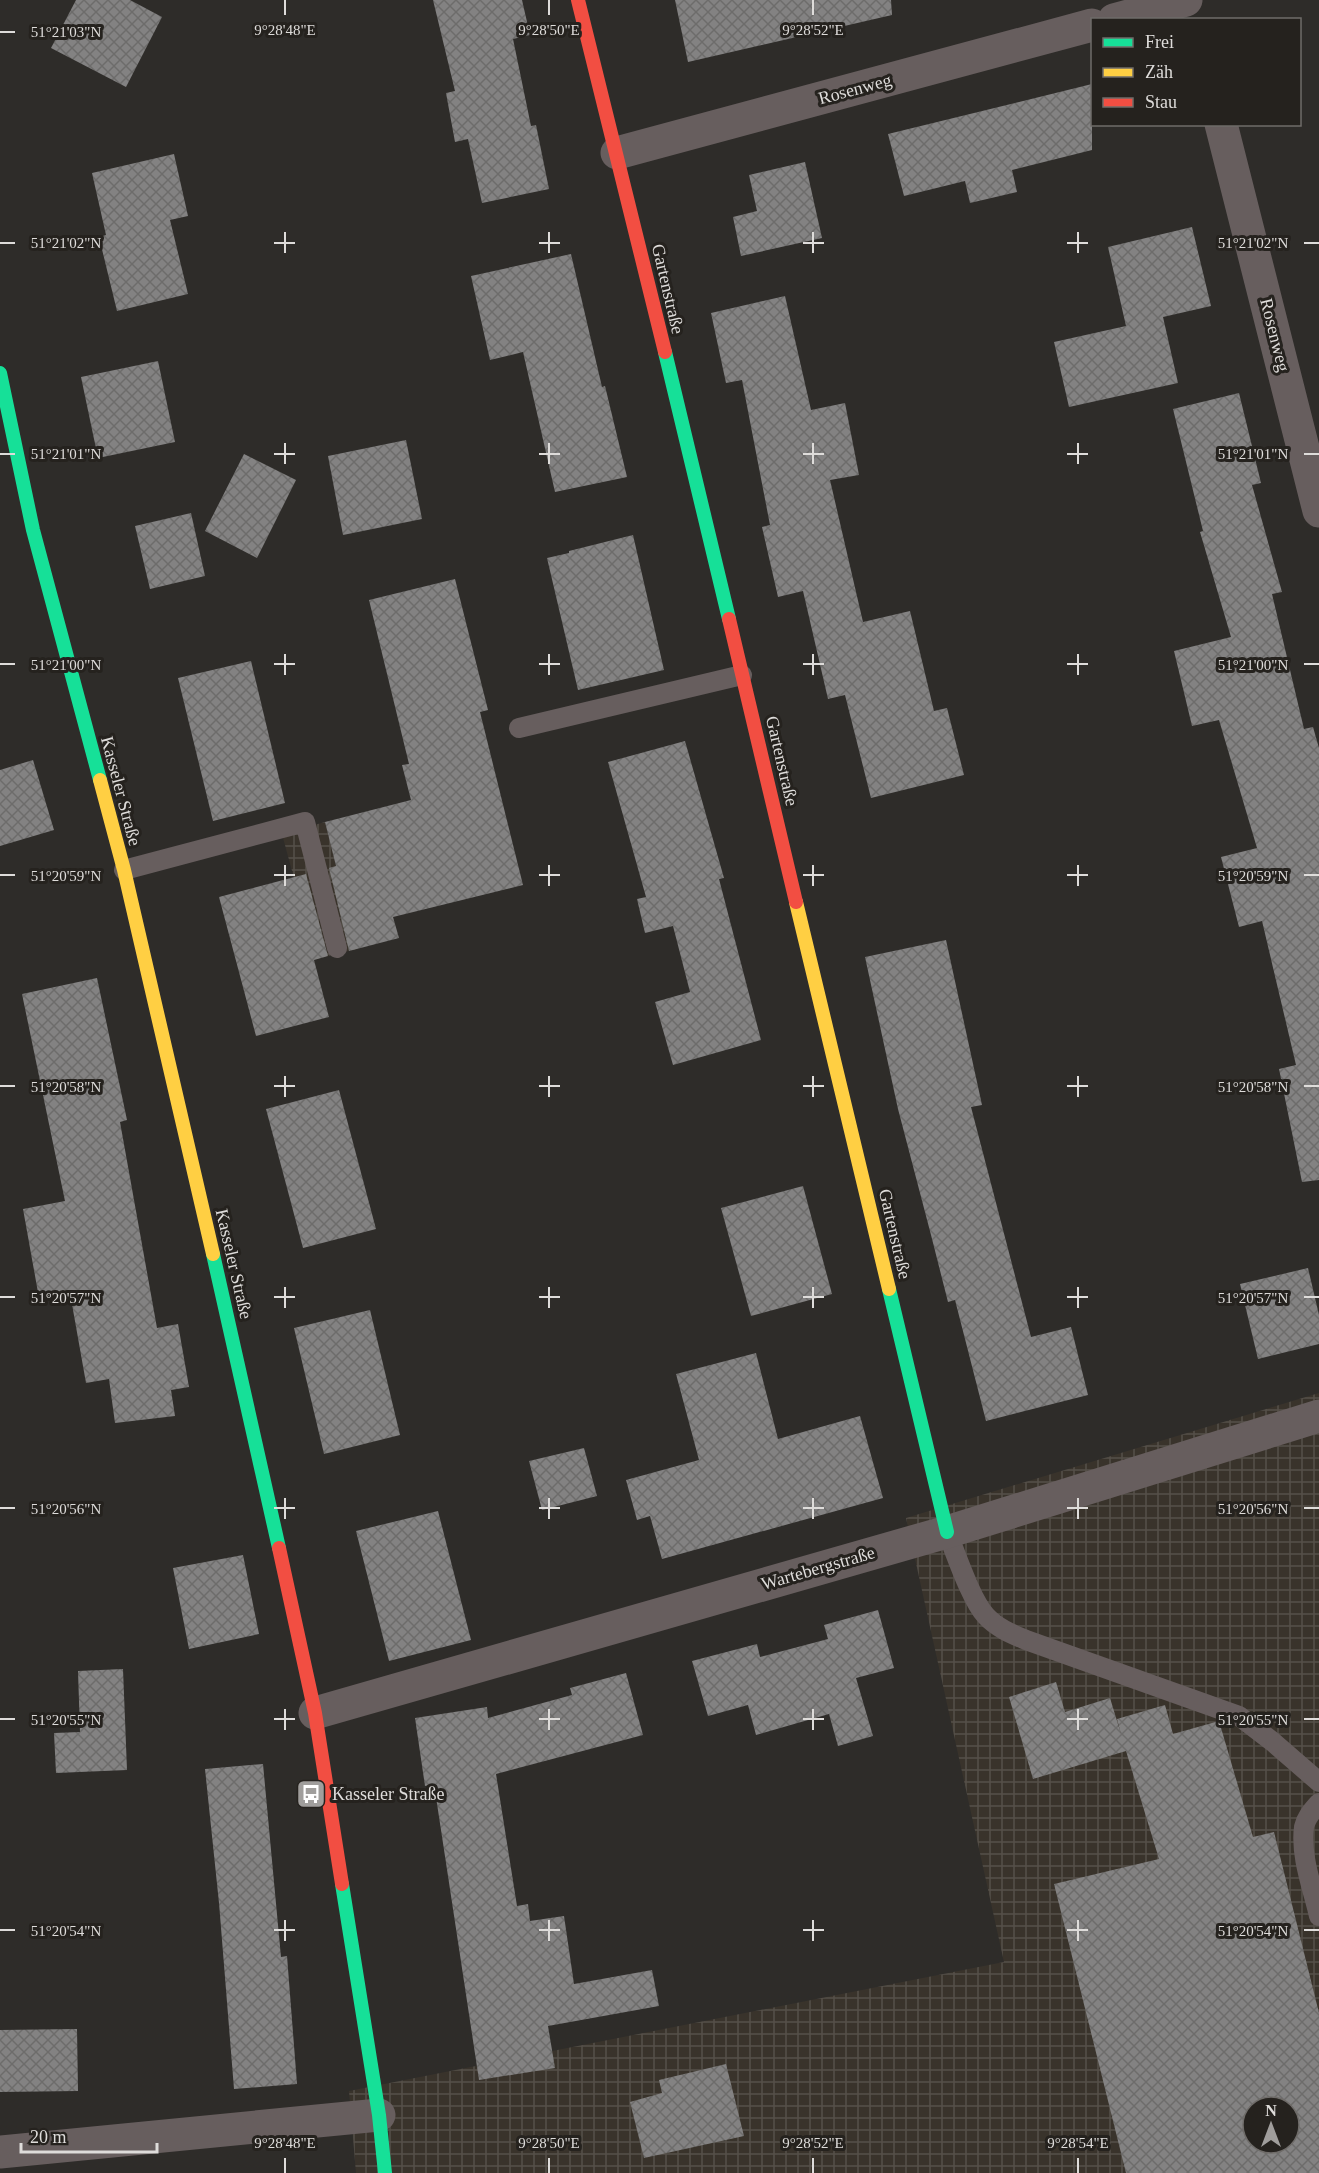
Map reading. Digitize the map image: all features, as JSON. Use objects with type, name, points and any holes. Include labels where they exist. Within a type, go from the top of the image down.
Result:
[{"type":"main road","name":"Gartenstraße","points":[[578,0],[617,153],[947,1532]]},
{"type":"main road","name":"Kasseler Straße","points":[[0,373],[33,530],[124,870],[230,1327],[315,1713],[380,2115],[386,2173]]},
{"type":"street","points":[[1121,18],[1188,0],[1194,18]]},
{"type":"street","name":"Rosenweg","points":[[617,153],[1091,25]]},
{"type":"street","name":"Rosenweg","points":[[1222,126],[1319,511]]},
{"type":"street","name":"Wartebergstraße","points":[[315,1713],[947,1532],[1319,1416]]},
{"type":"street","points":[[0,2152],[380,2115]]},
{"type":"lane","points":[[519,728],[742,675]]},
{"type":"lane","points":[[124,870],[305,822],[337,948]]},
{"type":"lane","points":[[947,1532],[966,1581],[985,1615],[1002,1629],[1026,1641],[1239,1716],[1319,1782]]},
{"type":"lane","points":[[1319,1803],[1309,1814],[1304,1826],[1305,1855],[1319,1916]]},
{"type":"shaded area","points":[[325,822],[357,949],[316,959],[282,834]]},
{"type":"shaded area","points":[[1319,1393],[1319,2173],[356,2173],[349,2091],[1004,1962],[906,1518]]},
{"type":"building","points":[[76,0],[130,0],[162,17],[126,87],[51,48]]},
{"type":"building","points":[[433,0],[522,0],[530,35],[513,39],[531,126],[536,125],[549,189],[482,203],[468,139],[455,142],[446,93],[455,91]]},
{"type":"building","points":[[675,0],[891,0],[892,15],[688,62]]},
{"type":"building","points":[[1091,84],[1092,150],[1012,170],[1017,192],[970,203],[965,181],[904,196],[888,134]]},
{"type":"building","points":[[174,154],[188,216],[170,220],[188,294],[117,311],[99,237],[106,235],[92,173]]},
{"type":"building","points":[[805,162],[822,238],[741,256],[733,217],[757,211],[749,175]]},
{"type":"building","points":[[1192,227],[1211,306],[1163,317],[1178,383],[1069,407],[1054,342],[1126,326],[1108,247]]},
{"type":"building","points":[[571,254],[602,387],[605,386],[627,477],[555,492],[523,352],[490,360],[471,276]]},
{"type":"building","points":[[785,296],[811,410],[845,403],[859,475],[830,480],[863,622],[910,611],[934,711],[947,708],[964,775],[871,798],[845,695],[828,699],[803,591],[778,597],[762,527],[770,525],[742,380],[726,383],[711,313]]},
{"type":"building","points":[[158,361],[175,442],[98,458],[81,377]]},
{"type":"building","points":[[1239,393],[1261,483],[1252,485],[1282,592],[1272,594],[1304,729],[1313,727],[1319,748],[1319,1180],[1302,1182],[1279,1069],[1296,1065],[1262,921],[1239,927],[1221,857],[1257,848],[1219,720],[1192,726],[1174,651],[1231,637],[1200,532],[1203,531],[1173,409]]},
{"type":"building","points":[[406,440],[422,519],[343,535],[328,456]]},
{"type":"building","points":[[244,454],[296,480],[257,558],[205,531]]},
{"type":"building","points":[[191,513],[205,576],[150,589],[135,526]]},
{"type":"building","points":[[633,535],[664,670],[578,690],[547,558]]},
{"type":"building","points":[[455,579],[488,710],[480,712],[523,885],[393,917],[399,938],[349,951],[329,868],[336,866],[325,822],[411,800],[402,765],[409,764],[369,600]]},
{"type":"building","points":[[251,661],[285,803],[213,821],[178,678]]},
{"type":"building","points":[[685,741],[724,878],[719,879],[761,1040],[673,1065],[655,1002],[690,992],[673,926],[645,933],[637,899],[646,897],[608,762]]},
{"type":"building","points":[[33,760],[54,830],[0,846],[0,770]]},
{"type":"building","points":[[306,874],[328,956],[314,960],[329,1017],[256,1036],[219,897]]},
{"type":"building","points":[[946,940],[982,1105],[971,1107],[1031,1337],[1071,1327],[1088,1395],[986,1421],[955,1300],[948,1302],[898,1109],[865,957]]},
{"type":"building","points":[[97,978],[127,1120],[120,1122],[157,1328],[178,1324],[189,1387],[171,1390],[175,1416],[115,1423],[109,1379],[86,1383],[70,1293],[39,1298],[23,1209],[65,1201],[22,994]]},
{"type":"building","points":[[339,1090],[376,1229],[303,1248],[266,1109]]},
{"type":"building","points":[[803,1186],[832,1294],[751,1316],[721,1208]]},
{"type":"building","points":[[1308,1268],[1319,1315],[1319,1344],[1258,1359],[1240,1284]]},
{"type":"building","points":[[370,1310],[400,1435],[324,1454],[294,1328]]},
{"type":"building","points":[[756,1353],[778,1439],[860,1416],[883,1498],[662,1559],[650,1516],[637,1520],[626,1480],[699,1460],[676,1374]]},
{"type":"building","points":[[584,1448],[597,1496],[542,1510],[529,1461]]},
{"type":"building","points":[[438,1511],[471,1640],[389,1661],[356,1531]]},
{"type":"building","points":[[243,1555],[259,1634],[189,1649],[173,1568]]},
{"type":"building","points":[[878,1610],[894,1668],[856,1678],[873,1736],[838,1746],[829,1714],[756,1735],[748,1705],[708,1716],[692,1661],[757,1644],[760,1657],[828,1639],[824,1625]]},
{"type":"building","points":[[123,1669],[127,1770],[56,1773],[54,1733],[80,1732],[78,1671]]},
{"type":"building","points":[[626,1673],[643,1735],[496,1774],[517,1906],[528,1904],[530,1921],[564,1916],[574,1984],[652,1970],[659,2006],[548,2026],[555,2068],[479,2080],[434,1784],[425,1786],[415,1718],[487,1707],[488,1718],[572,1695],[570,1688]]},
{"type":"building","points":[[1056,1682],[1065,1712],[1110,1698],[1121,1734],[1117,1719],[1165,1705],[1173,1734],[1219,1721],[1253,1837],[1274,1832],[1319,2013],[1319,2173],[1126,2173],[1054,1884],[1159,1859],[1126,1751],[1033,1779],[1009,1697]]},
{"type":"building","points":[[263,1764],[281,1957],[287,1956],[297,2084],[234,2089],[219,1903],[205,1769]]},
{"type":"building","points":[[77,2029],[78,2091],[0,2092],[0,2030]]},
{"type":"building","points":[[726,2064],[744,2136],[644,2158],[630,2102],[662,2093],[659,2080]]},
{"type":"traffic: fast","points":[[665,352],[729,619]]},
{"type":"traffic: fast","points":[[0,373],[33,530],[100,780]]},
{"type":"traffic: fast","points":[[213,1254],[279,1548]]},
{"type":"traffic: fast","points":[[889,1289],[947,1532]]},
{"type":"traffic: fast","points":[[342,1884],[379,2115],[385,2173]]},
{"type":"traffic: slow","points":[[100,780],[124,870],[213,1254]]},
{"type":"traffic: slow","points":[[796,902],[889,1289]]},
{"type":"traffic: jam","points":[[578,0],[665,352]]},
{"type":"traffic: jam","points":[[729,619],[796,902]]},
{"type":"traffic: jam","points":[[279,1548],[315,1713],[342,1884]]},
{"type":"place","name":"Kasseler Straße","points":[[311,1794]]}]
